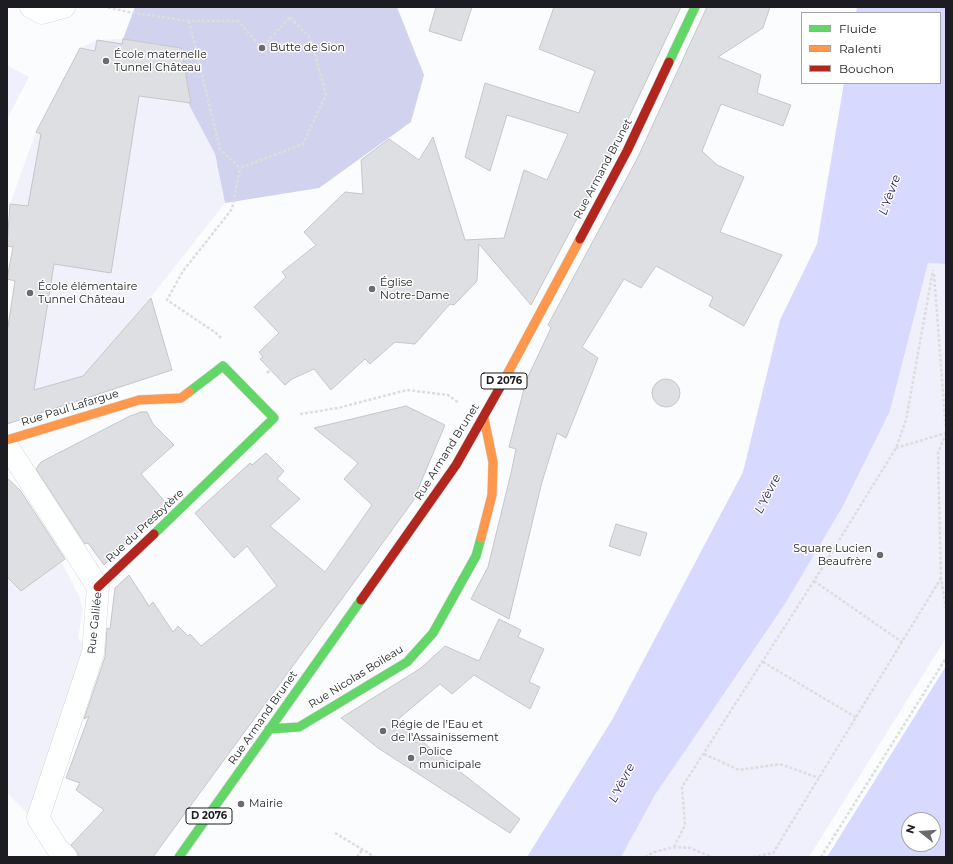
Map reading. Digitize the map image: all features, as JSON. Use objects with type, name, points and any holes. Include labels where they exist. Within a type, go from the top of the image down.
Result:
[{"type":"main road","name":"Rue Armand Brunet","points":[[179,857],[440,490],[484,418],[627,151],[695,7]]},
{"type":"main road","name":"Rue Paul Lafargue","points":[[7,440],[139,400],[181,398],[223,366],[274,418],[207,484]]},
{"type":"main road","name":"Rue Nicolas Boileau","points":[[269,730],[299,727],[407,662],[433,633],[476,556],[492,495],[493,462],[484,418]]},
{"type":"main road","name":"Rue du Presbytère","points":[[98,587],[207,484]]},
{"type":"street","points":[[31,7],[42,13],[64,7]]},
{"type":"street","name":"Rue Galilée","points":[[7,446],[98,587],[93,653],[38,818],[57,848],[66,857]]},
{"type":"path","points":[[108,7],[128,12],[189,21],[238,21],[262,48],[290,17],[311,39],[326,95],[303,144],[240,168]]},
{"type":"path","points":[[189,21],[220,149],[240,168]]},
{"type":"path","points":[[219,337],[167,300],[183,271],[232,209],[240,168]]},
{"type":"path","points":[[674,846],[685,825],[682,787],[763,662],[896,448],[906,420],[934,270],[946,433],[938,453],[941,578],[946,609]]},
{"type":"path","points":[[296,414],[338,408],[407,390],[448,395],[484,418]]},
{"type":"path","points":[[896,448],[946,433]]},
{"type":"path","points":[[753,857],[773,853],[857,718],[941,578]]},
{"type":"path","points":[[814,581],[902,642]]},
{"type":"path","points":[[822,857],[946,658]]},
{"type":"path","points":[[763,662],[857,718]]},
{"type":"path","points":[[704,754],[739,770],[780,764],[820,778]]},
{"type":"path","points":[[335,833],[375,857]]},
{"type":"path","points":[[645,857],[654,852],[674,846],[690,848],[712,857]]},
{"type":"path","points":[[357,857],[362,850]]},
{"type":"shaded area","points":[[135,7],[397,7],[424,75],[411,122],[319,188],[225,203],[215,154],[188,103],[189,94],[181,48],[123,39]]},
{"type":"shaded area","points":[[123,39],[181,48],[189,94],[188,103],[215,154],[225,203],[151,297],[84,376],[7,398],[15,281],[7,279],[10,263],[18,264],[20,248],[7,246],[10,204],[36,132],[80,48],[97,40]]},
{"type":"shaded area","points":[[7,65],[29,77],[7,119]]},
{"type":"shaded area","name":"Square Lucien Beaufrère","points":[[928,263],[946,264],[946,638],[809,857],[621,857],[655,795],[785,604],[843,506],[890,411]]},
{"type":"shaded area","points":[[61,561],[79,596],[83,610],[78,638],[85,646],[28,814],[7,793],[7,565]]},
{"type":"water","name":"L'Yèvre","points":[[857,7],[946,7],[946,264],[928,263],[890,411],[843,506],[785,604],[655,795],[621,857],[527,857],[612,720],[743,472],[780,320],[817,244],[844,84],[941,84],[941,12],[856,12]]},
{"type":"water","points":[[946,666],[946,857],[827,857]]},
{"type":"building","points":[[436,7],[472,7],[461,41],[429,31]]},
{"type":"building","points":[[554,7],[681,7],[616,145],[531,305],[479,244],[477,281],[454,305],[450,304],[415,344],[395,342],[370,364],[365,359],[331,390],[314,369],[292,379],[285,385],[260,359],[263,357],[259,352],[279,333],[254,307],[286,277],[282,272],[316,245],[304,232],[345,192],[363,194],[361,160],[389,139],[419,160],[433,137],[465,240],[504,238],[524,170],[547,180],[568,134],[507,115],[490,171],[465,157],[485,83],[579,113],[595,71],[539,49]]},
{"type":"building","points":[[707,7],[770,7],[763,28],[718,57],[761,75],[757,93],[791,105],[783,126],[721,104],[702,151],[717,165],[744,177],[720,232],[782,255],[744,326],[709,306],[713,297],[656,266],[641,288],[624,279],[582,347],[598,358],[566,438],[557,433],[542,482],[509,619],[471,599],[488,567],[516,449],[509,447],[526,381],[551,328],[548,325],[638,157]]},
{"type":"building","points":[[123,39],[181,48],[191,103],[139,96],[111,273],[54,264],[34,390],[83,376],[151,298],[172,370],[7,424],[7,333],[15,281],[7,279],[13,247],[7,246],[10,204],[28,206],[41,134],[36,132],[80,48],[95,51],[97,40],[122,44]]},
{"type":"building","points":[[666,379],[676,383],[680,393],[676,403],[666,407],[656,403],[652,393],[656,383]]},
{"type":"building","points":[[406,406],[445,425],[413,501],[363,570],[153,857],[78,857],[78,853],[71,845],[104,810],[76,790],[80,783],[66,778],[89,716],[84,719],[105,657],[107,628],[110,629],[115,588],[129,575],[149,606],[153,602],[173,632],[178,626],[188,636],[190,634],[201,646],[277,586],[247,546],[234,558],[195,513],[250,463],[252,465],[266,453],[284,471],[277,479],[300,499],[270,526],[325,572],[372,505],[344,479],[358,463],[314,428]]},
{"type":"building","points":[[141,412],[147,412],[153,424],[174,445],[141,474],[167,504],[104,565],[88,543],[85,544],[36,469],[41,462],[130,416]]},
{"type":"building","points":[[7,478],[20,490],[65,559],[21,591],[7,577]]},
{"type":"building","points":[[616,524],[647,533],[640,556],[609,546]]},
{"type":"building","points":[[499,619],[521,630],[518,637],[544,649],[529,682],[540,687],[530,709],[474,675],[452,694],[440,684],[396,721],[520,819],[510,833],[378,748],[341,718],[421,668],[445,646],[479,661]]},
{"type":"traffic: fast","points":[[669,62],[695,7]]},
{"type":"traffic: fast","points":[[154,534],[274,418],[223,366],[189,392]]},
{"type":"traffic: fast","points":[[269,729],[299,727],[407,662],[433,633],[476,556],[481,538]]},
{"type":"traffic: fast","points":[[179,857],[361,600]]},
{"type":"traffic: slow","points":[[503,382],[580,239]]},
{"type":"traffic: slow","points":[[7,440],[139,400],[181,398],[189,392]]},
{"type":"traffic: slow","points":[[481,538],[492,495],[493,462],[484,418]]},
{"type":"traffic: jam","points":[[580,239],[627,151],[669,62]]},
{"type":"traffic: jam","points":[[361,600],[456,465],[503,382]]},
{"type":"traffic: jam","points":[[98,587],[154,534]]},
{"type":"place","name":"Butte de Sion","points":[[262,48]]},
{"type":"place","name":"École maternelle Tunnel Château","points":[[106,61]]},
{"type":"place","name":"Église Notre-Dame","points":[[372,289]]},
{"type":"place","name":"École élémentaire Tunnel Château","points":[[30,293]]},
{"type":"place","name":"Square Lucien Beaufrère","points":[[880,555]]},
{"type":"place","name":"Régie de l'Eau et de l'Assainissement","points":[[383,731]]},
{"type":"place","name":"Police municipale","points":[[411,758]]},
{"type":"place","name":"Mairie","points":[[241,804]]}]
